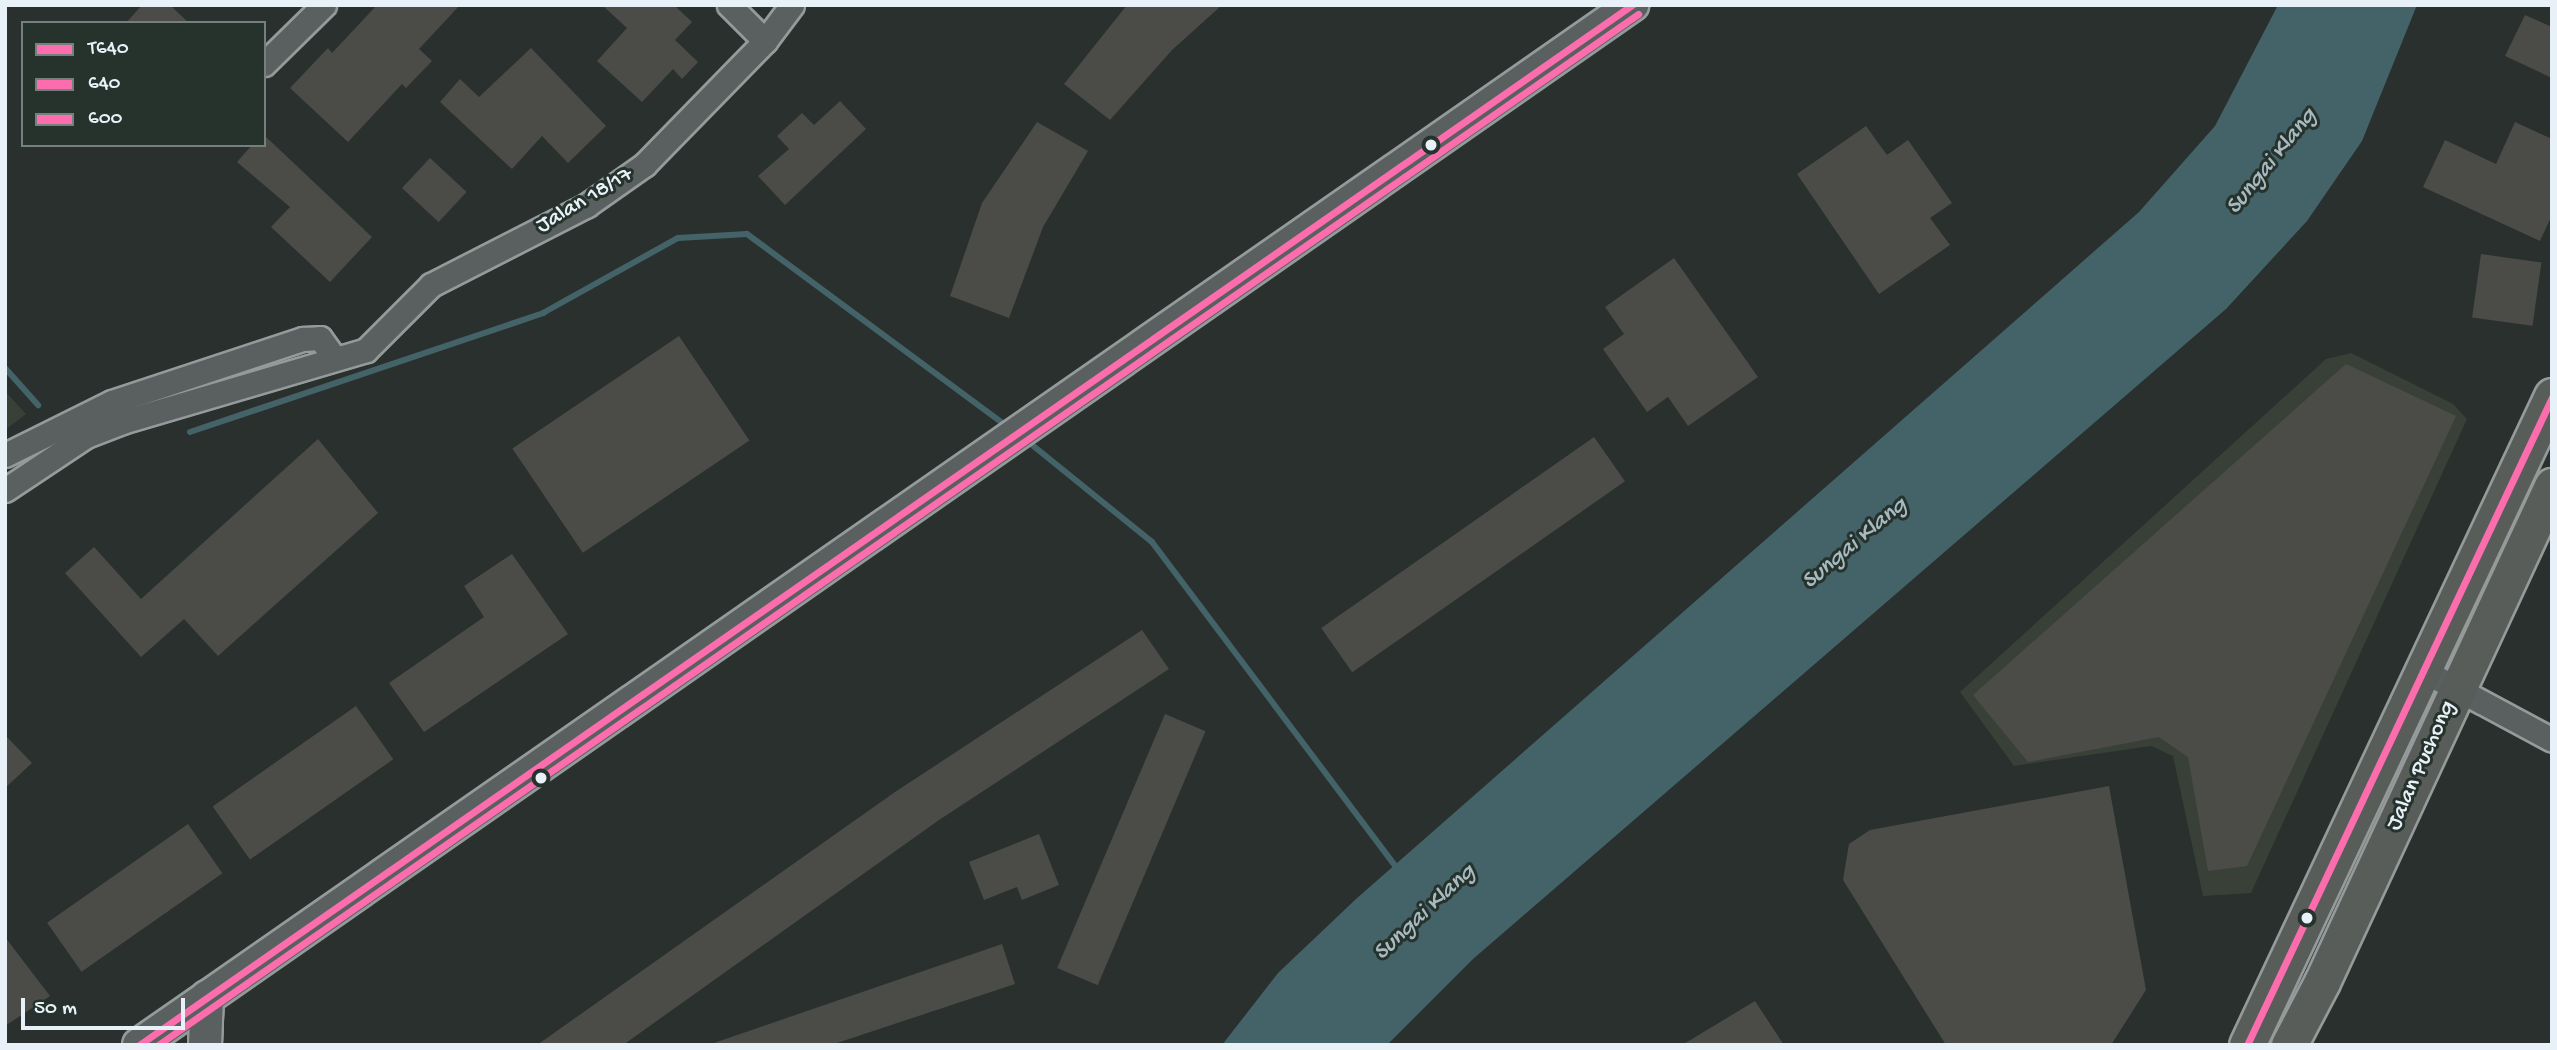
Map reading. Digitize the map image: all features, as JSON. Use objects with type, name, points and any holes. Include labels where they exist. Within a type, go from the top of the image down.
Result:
[{"type":"main road","points":[[139,1045],[183,1032],[207,997],[999,447],[1039,415],[1632,5]]},
{"type":"main road","name":"Jalan Puchong","points":[[2246,1045],[2552,396]]},
{"type":"main road","name":"Jalan Puchong","points":[[2288,1045],[2322,982],[2456,688],[2552,486]]},
{"type":"main road","points":[[205,1045],[207,997]]},
{"type":"street","points":[[266,62],[324,5]]},
{"type":"street","points":[[729,5],[765,41]]},
{"type":"street","name":"Jalan 18/17","points":[[117,412],[340,356],[376,342],[431,285],[587,205],[644,165],[765,41],[792,5]]},
{"type":"street","points":[[5,455],[117,412]]},
{"type":"street","points":[[5,490],[117,412]]},
{"type":"street","points":[[2424,671],[2552,740]]},
{"type":"shaded area","points":[[2351,353],[2453,404],[2467,419],[2251,893],[2203,896],[2173,756],[2151,746],[2014,766],[1960,692],[2326,359]]},
{"type":"shaded area","points":[[5,391],[26,414],[5,430]]},
{"type":"water","name":"Sungai Klang","points":[[2278,5],[2417,5],[2362,141],[2307,221],[2226,309],[1473,959],[1387,1045],[1222,1045],[1278,973],[1356,899],[2139,212],[2215,126]]},
{"type":"building","points":[[142,5],[170,5],[187,21],[128,21]]},
{"type":"building","points":[[377,5],[460,5],[419,49],[432,61],[406,88],[402,84],[348,142],[290,88],[328,48],[332,53]]},
{"type":"building","points":[[602,5],[674,5],[692,22],[675,40],[698,62],[682,79],[673,69],[642,102],[597,61],[627,28]]},
{"type":"building","points":[[1127,5],[1222,5],[1172,50],[1110,120],[1064,84]]},
{"type":"building","points":[[2525,15],[2552,27],[2552,78],[2505,56]]},
{"type":"building","points":[[531,48],[606,126],[568,163],[542,136],[512,169],[440,102],[460,79],[479,97]]},
{"type":"building","points":[[840,101],[866,129],[785,205],[758,176],[789,149],[777,136],[802,113],[814,125]]},
{"type":"building","points":[[1037,122],[1088,151],[1043,227],[1009,318],[950,296],[982,203]]},
{"type":"building","points":[[2515,122],[2552,139],[2552,215],[2540,241],[2423,187],[2445,140],[2496,164]]},
{"type":"building","points":[[1866,126],[1887,155],[1908,140],[1952,203],[1930,218],[1950,245],[1879,294],[1797,174]]},
{"type":"building","points":[[266,137],[372,237],[330,282],[271,227],[290,207],[237,162],[250,147],[266,147]]},
{"type":"building","points":[[430,158],[467,192],[439,222],[402,188]]},
{"type":"building","points":[[2481,254],[2541,262],[2532,326],[2472,317]]},
{"type":"building","points":[[1674,258],[1758,377],[1688,426],[1668,397],[1647,412],[1603,349],[1624,334],[1605,307]]},
{"type":"building","points":[[679,336],[749,440],[583,553],[512,448]]},
{"type":"building","points":[[2346,364],[2456,416],[2247,866],[2208,871],[2188,757],[2159,737],[2028,762],[1973,695]]},
{"type":"building","points":[[1594,437],[1625,481],[1352,672],[1321,628]]},
{"type":"building","points":[[318,439],[378,513],[218,656],[184,619],[141,657],[65,573],[94,547],[141,599]]},
{"type":"building","points":[[512,554],[568,634],[424,732],[389,683],[484,617],[464,586]]},
{"type":"building","points":[[1142,630],[1169,669],[939,820],[623,1045],[537,1045],[895,792]]},
{"type":"building","points":[[356,706],[393,759],[250,860],[213,806]]},
{"type":"building","points":[[1165,714],[1206,731],[1098,985],[1057,968]]},
{"type":"building","points":[[5,735],[32,763],[5,788]]},
{"type":"building","points":[[2109,786],[2146,990],[2111,1045],[1946,1045],[1843,880],[1849,844],[1870,830]]},
{"type":"building","points":[[188,824],[222,873],[82,972],[47,923]]},
{"type":"building","points":[[1039,834],[1059,885],[1022,900],[1017,887],[984,900],[969,862]]},
{"type":"building","points":[[5,937],[50,996],[5,1026]]},
{"type":"building","points":[[1002,944],[1015,984],[831,1045],[708,1045]]},
{"type":"building","points":[[1755,1001],[1784,1045],[1682,1045]]},
{"type":"waterway","points":[[190,432],[543,313],[678,238],[747,234],[1009,428]]},
{"type":"waterway","points":[[5,368],[38,405]]},
{"type":"waterway","points":[[1026,440],[1152,542],[1399,871]]},
{"type":"transit line","name":"T640","points":[[139,1045],[1632,5]]},
{"type":"transit line","name":"640","points":[[158,1045],[1638,14]]},
{"type":"transit line","name":"600","points":[[2247,1045],[2552,397]]}]
